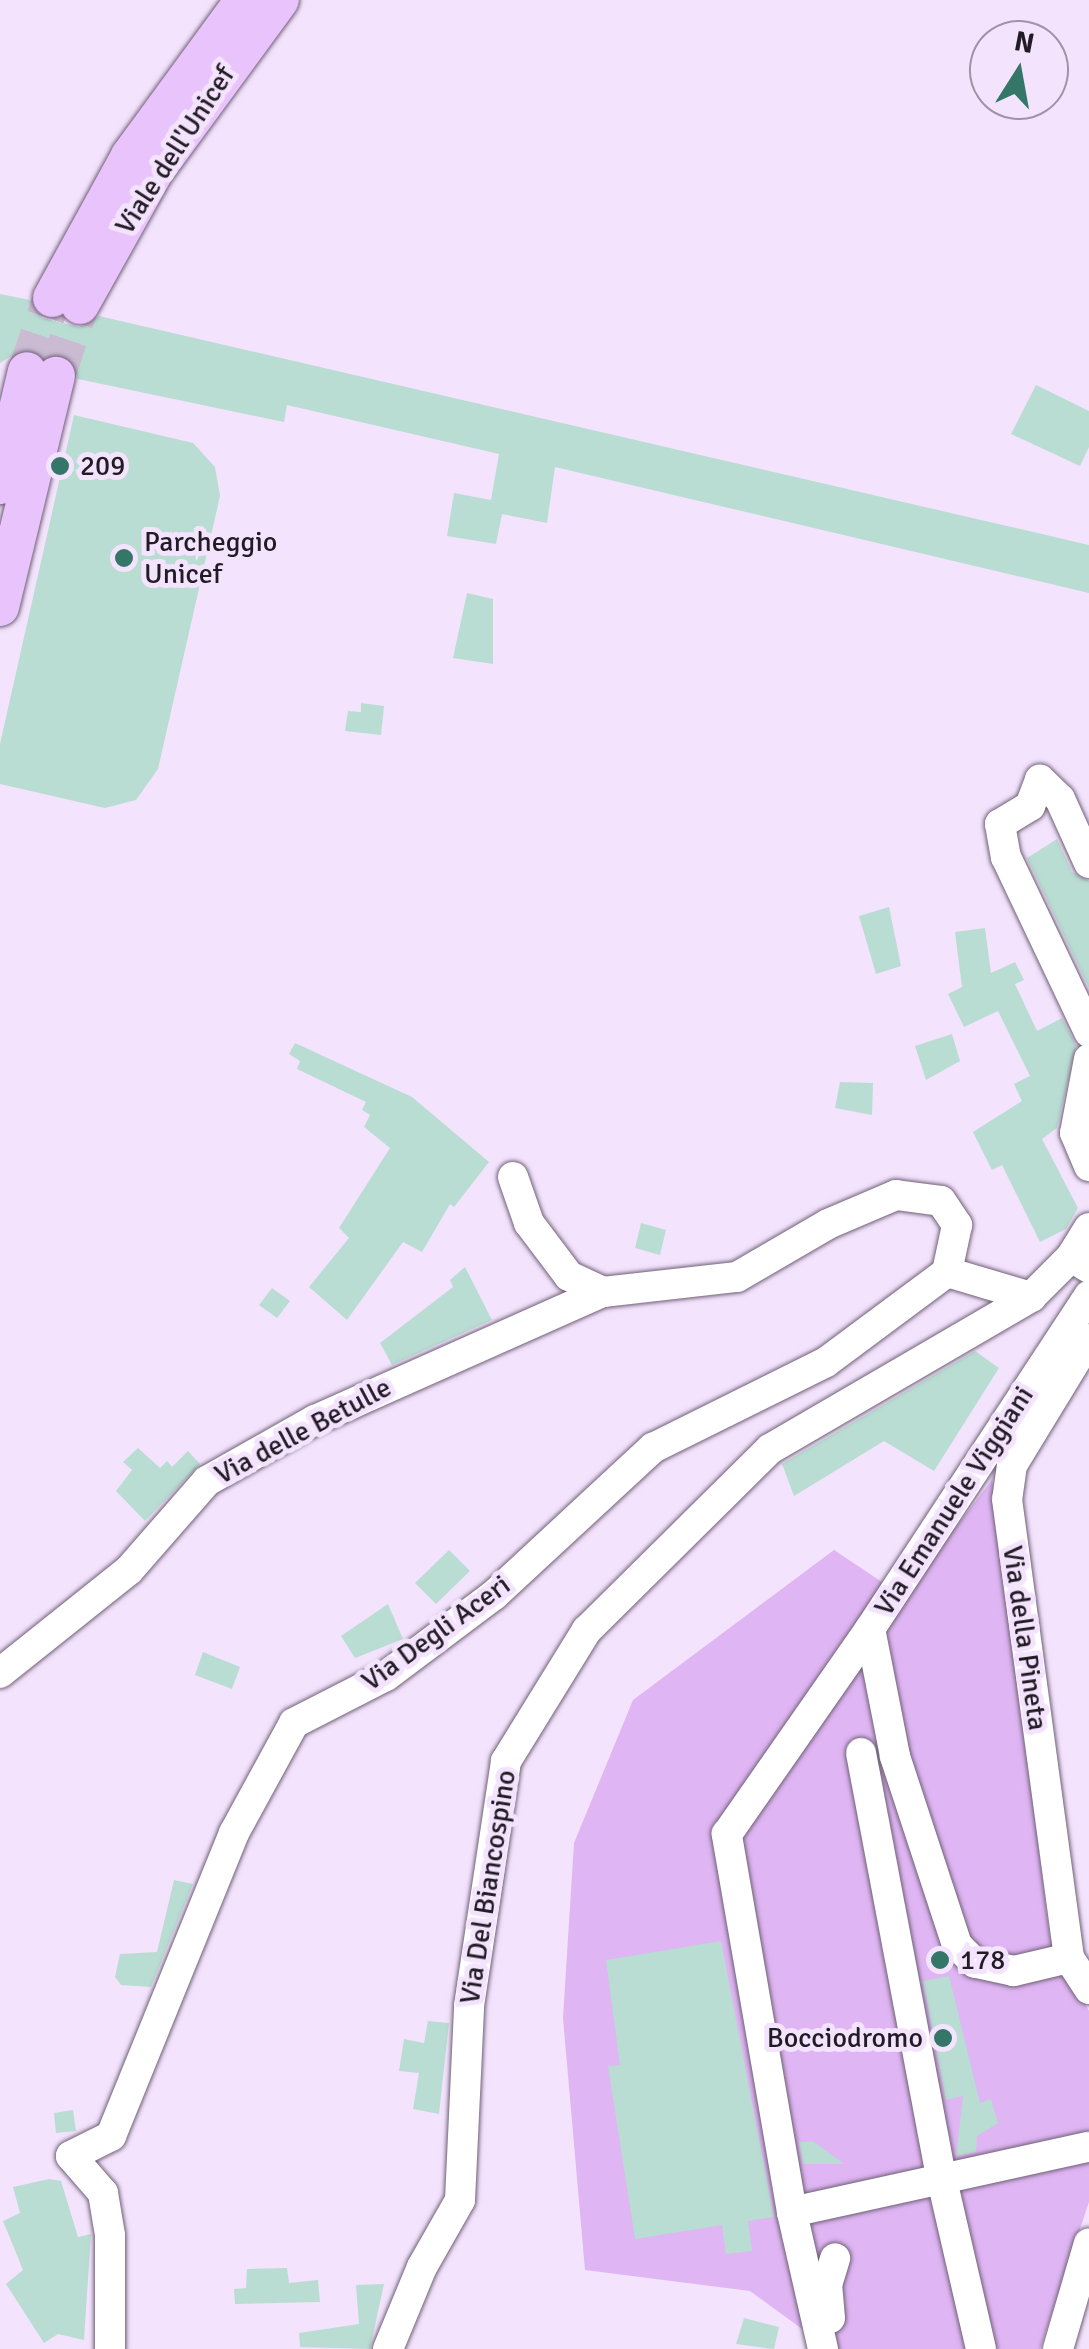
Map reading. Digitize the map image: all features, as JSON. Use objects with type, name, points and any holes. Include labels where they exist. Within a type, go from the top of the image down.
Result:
[{"type":"main road","name":"Viale dell'Unicef","points":[[244,0],[130,156],[66,301],[154,172],[280,0]]},
{"type":"main road","points":[[0,485],[41,373],[0,607]]},
{"type":"street","points":[[1089,863],[1060,799],[1040,780],[1030,806],[1000,824],[1006,857],[1089,1032]]},
{"type":"street","points":[[1089,1059],[1075,1133],[1089,1166]]},
{"type":"street","points":[[513,1177],[529,1223],[569,1276],[603,1292]]},
{"type":"street","name":"Via delle Betulle","points":[[0,1672],[130,1570],[207,1480],[315,1420],[603,1292],[737,1278],[828,1224],[896,1196],[940,1201],[949,1213],[957,1225],[947,1272]]},
{"type":"street","name":"Via Del Biancospino","points":[[388,2349],[422,2267],[460,2200],[469,2006],[506,1760],[587,1630],[770,1449],[1031,1296],[1080,1263],[1089,1228]]},
{"type":"street","points":[[947,1272],[1031,1296]]},
{"type":"street","name":"Via Degli Aceri","points":[[110,2349],[110,2235],[103,2193],[72,2156],[110,2136],[234,1832],[294,1723],[386,1676],[494,1594],[653,1448],[826,1362],[947,1272]]},
{"type":"street","name":"Via Emanuele Viggiani","points":[[1069,1958],[1014,1971],[975,1963],[956,1945],[895,1756],[870,1629],[1089,1296]]},
{"type":"street","name":"Via della Pineta","points":[[1069,1958],[1007,1499],[1012,1465],[1089,1340]]},
{"type":"street","points":[[823,2349],[792,2212],[728,1834],[870,1629]]},
{"type":"street","points":[[861,1752],[942,2180],[982,2349]]},
{"type":"street","points":[[1069,1958],[1089,1989]]},
{"type":"street","points":[[792,2212],[1088,2146]]},
{"type":"street","points":[[1058,2349],[1089,2243]]},
{"type":"street","points":[[835,2349],[827,2285],[836,2258]]},
{"type":"shaded area","points":[[992,1480],[1050,1938],[1089,2011],[1089,2202],[1040,2349],[818,2349],[809,2334],[750,2291],[585,2270],[563,2018],[574,1843],[633,1700],[834,1550],[903,1596]]},
{"type":"building","points":[[0,294],[30,300],[42,318],[79,327],[99,316],[1089,545],[1089,593],[555,467],[547,523],[502,514],[496,544],[447,536],[454,493],[491,500],[499,454],[287,405],[284,422],[78,379],[72,360],[60,354],[44,358],[22,349],[0,363]]},
{"type":"building","points":[[1036,385],[1089,411],[1089,447],[1080,466],[1011,434]]},
{"type":"building","name":"Parcheggio Unicef","points":[[74,415],[193,443],[215,467],[220,496],[158,769],[136,800],[105,808],[0,784],[0,744]]},
{"type":"building","points":[[467,593],[493,599],[493,664],[453,658]]},
{"type":"building","points":[[361,703],[384,706],[381,735],[345,731],[348,711],[361,712]]},
{"type":"building","points":[[1057,839],[1072,872],[1089,881],[1089,988],[1027,858]]},
{"type":"building","points":[[889,907],[901,966],[876,974],[859,916]]},
{"type":"building","points":[[985,928],[991,973],[1015,962],[1024,980],[1015,984],[1037,1031],[1062,1018],[1076,1045],[1057,1128],[1042,1139],[1078,1208],[1066,1229],[1040,1242],[1002,1165],[992,1170],[973,1132],[1022,1101],[1014,1084],[1030,1076],[998,1011],[964,1027],[948,994],[962,987],[955,932]]},
{"type":"building","points":[[952,1034],[960,1061],[926,1080],[915,1046]]},
{"type":"building","points":[[295,1043],[412,1097],[489,1162],[454,1207],[450,1204],[422,1252],[403,1242],[347,1320],[309,1287],[349,1238],[339,1228],[390,1148],[364,1127],[370,1115],[362,1110],[366,1102],[297,1069],[300,1061],[289,1054]]},
{"type":"building","points":[[840,1082],[873,1083],[872,1115],[835,1108]]},
{"type":"building","points":[[641,1223],[666,1230],[660,1255],[635,1248]]},
{"type":"building","points":[[465,1267],[492,1320],[392,1365],[380,1343],[453,1287],[450,1280]]},
{"type":"building","points":[[272,1288],[290,1301],[277,1318],[259,1305]]},
{"type":"building","points":[[975,1351],[999,1368],[934,1471],[884,1441],[794,1496],[782,1464]]},
{"type":"building","points":[[138,1448],[160,1468],[167,1461],[172,1467],[188,1451],[200,1464],[145,1521],[116,1491],[132,1470],[123,1462]]},
{"type":"building","points":[[449,1550],[470,1571],[436,1604],[415,1583]]},
{"type":"building","points":[[388,1604],[403,1639],[355,1658],[341,1636]]},
{"type":"building","points":[[203,1652],[240,1667],[232,1689],[195,1675]]},
{"type":"building","points":[[174,1880],[193,1884],[151,1987],[121,1985],[115,1977],[120,1954],[157,1952]]},
{"type":"building","points":[[721,1941],[774,2217],[748,2221],[752,2251],[726,2254],[722,2225],[635,2239],[608,2066],[620,2065],[606,1960]]},
{"type":"building","name":"Bocciodromo","points":[[949,1976],[980,2103],[991,2099],[998,2123],[977,2136],[976,2152],[956,2156],[963,2096],[946,2100],[923,1981]]},
{"type":"building","points":[[428,2021],[449,2023],[439,2114],[413,2109],[419,2073],[399,2071],[404,2039],[424,2043]]},
{"type":"building","points":[[73,2110],[76,2131],[56,2133],[54,2113]]},
{"type":"building","points":[[799,2142],[814,2142],[844,2164],[803,2164]]},
{"type":"building","points":[[49,2179],[61,2181],[78,2237],[91,2234],[84,2340],[58,2334],[44,2343],[6,2284],[23,2270],[3,2221],[20,2213],[13,2187]]},
{"type":"building","points":[[287,2268],[289,2283],[318,2280],[320,2302],[235,2304],[234,2289],[246,2288],[247,2269]]},
{"type":"building","points":[[384,2284],[370,2349],[300,2347],[299,2333],[359,2324],[356,2285]]},
{"type":"building","points":[[744,2318],[779,2327],[774,2349],[736,2344]]},
{"type":"tunnel","points":[[27,371],[52,298]]},
{"type":"tunnel","points":[[56,376],[80,305]]},
{"type":"place","name":"209","points":[[60,466]]},
{"type":"place","name":"Parcheggio Unicef","points":[[124,558]]},
{"type":"place","name":"178","points":[[940,1960]]},
{"type":"place","name":"Bocciodromo","points":[[943,2038]]}]
